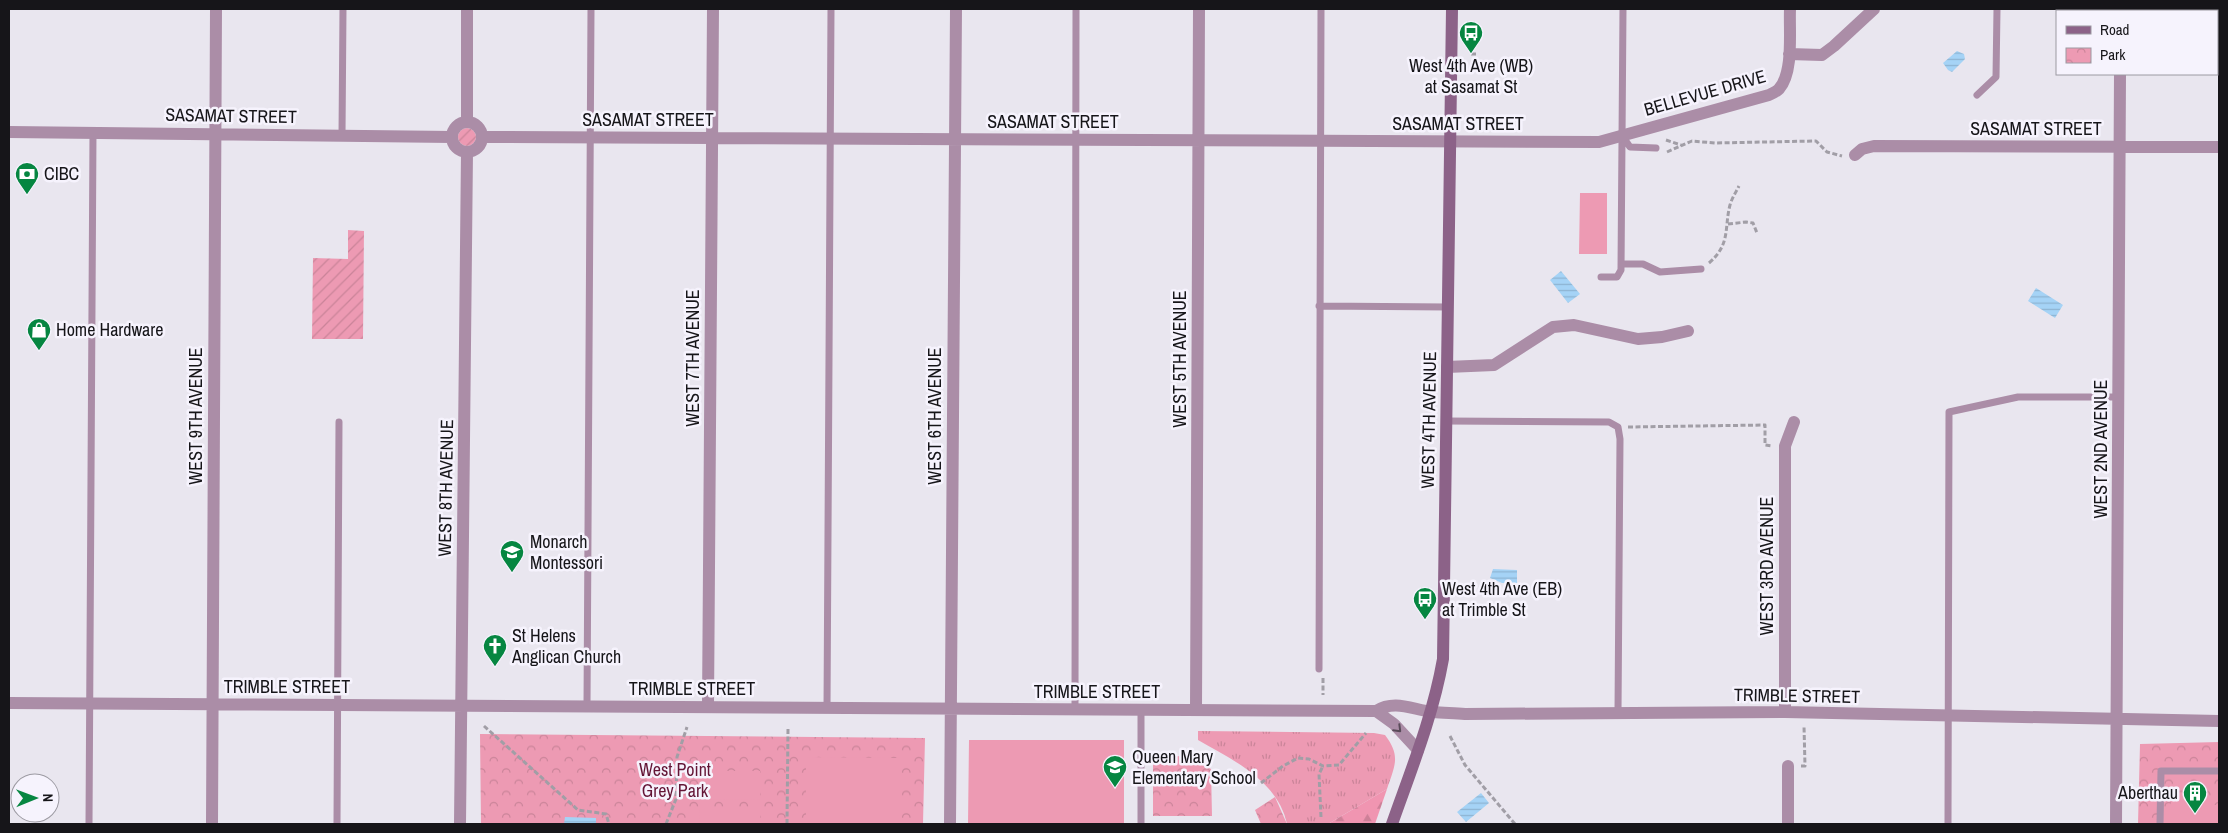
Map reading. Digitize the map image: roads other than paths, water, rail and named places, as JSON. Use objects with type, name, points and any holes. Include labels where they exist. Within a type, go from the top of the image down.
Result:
[{"type":"main road","name":"WEST 4TH AVENUE","points":[[1392,824],[1438,692],[1443,659],[1452,9]]},
{"type":"street","name":"WEST 9TH AVENUE","points":[[212,824],[216,9]]},
{"type":"street","points":[[466,121],[467,9]]},
{"type":"street","name":"WEST 7TH AVENUE","points":[[708,707],[713,9]]},
{"type":"street","name":"WEST 6TH AVENUE","points":[[950,824],[956,9]]},
{"type":"street","name":"WEST 5TH AVENUE","points":[[1196,710],[1200,9]]},
{"type":"street","points":[[1790,9],[1789,54],[1822,55],[1874,9]]},
{"type":"street","name":"BELLEVUE DRIVE","points":[[1623,137],[1768,95],[1778,90],[1787,73],[1789,54]]},
{"type":"street","name":"WEST 2ND AVENUE","points":[[2116,824],[2120,75]]},
{"type":"street","points":[[466,121],[478,126],[483,137],[478,148],[467,152],[456,148],[452,137],[456,126],[466,121]]},
{"type":"street","name":"SASAMAT STREET","points":[[9,132],[452,137]]},
{"type":"street","name":"SASAMAT STREET","points":[[483,137],[1599,142],[1623,137]]},
{"type":"street","name":"SASAMAT STREET","points":[[1855,155],[1862,149],[1874,146],[2219,146]]},
{"type":"street","name":"WEST 8TH AVENUE","points":[[460,824],[467,152]]},
{"type":"street","points":[[1448,367],[1494,365],[1553,327],[1574,325],[1638,340],[1688,331]]},
{"type":"street","name":"WEST 3RD AVENUE","points":[[1785,712],[1785,446],[1794,422]]},
{"type":"street","name":"TRIMBLE STREET","points":[[9,703],[1075,710],[1376,710],[1385,705],[1407,706],[1431,712],[1785,712],[2219,721]]},
{"type":"street","points":[[1376,710],[1394,724],[1418,750]]},
{"type":"street","points":[[1788,766],[1788,824]]},
{"type":"lane","points":[[342,135],[343,9]]},
{"type":"lane","points":[[587,706],[592,9]]},
{"type":"lane","points":[[827,708],[831,9]]},
{"type":"lane","points":[[1075,710],[1076,9]]},
{"type":"lane","points":[[1319,669],[1321,9]]},
{"type":"lane","points":[[1601,277],[1617,277],[1621,270],[1623,9]]},
{"type":"lane","points":[[1977,95],[1996,77],[1997,9]]},
{"type":"lane","points":[[89,824],[93,132]]},
{"type":"lane","points":[[1623,137],[1630,147],[1656,148]]},
{"type":"lane","points":[[1621,264],[1643,264],[1660,272],[1701,269]]},
{"type":"lane","points":[[1319,306],[1448,308]]},
{"type":"lane","points":[[1948,824],[1950,412],[2018,397],[2118,397]]},
{"type":"lane","points":[[1446,421],[1609,422],[1618,427],[1620,439],[1618,712]]},
{"type":"lane","points":[[337,824],[339,422]]},
{"type":"lane","points":[[1141,710],[1141,824]]},
{"type":"lane","points":[[2160,824],[2161,771],[2219,771]]},
{"type":"water","points":[[1957,51],[1964,54],[1965,59],[1952,72],[1943,63]]},
{"type":"water","points":[[1561,271],[1580,294],[1568,303],[1550,280]]},
{"type":"water","points":[[2036,288],[2063,305],[2055,318],[2028,301]]},
{"type":"water","points":[[1493,569],[1517,570],[1517,583],[1502,583],[1490,578]]},
{"type":"water","points":[[1481,793],[1489,803],[1466,822],[1457,812]]},
{"type":"water","points":[[565,817],[596,818],[596,824],[564,824]]},
{"type":"place","name":"West 4th Ave (WB) at Sasamat St","points":[[1471,54]]},
{"type":"place","name":"CIBC","points":[[27,195]]},
{"type":"place","name":"Home Hardware","points":[[39,351]]},
{"type":"place","name":"Monarch Montessori","points":[[512,573]]},
{"type":"place","name":"West 4th Ave (EB) at Trimble St","points":[[1425,620]]},
{"type":"place","name":"St Helens Anglican Church","points":[[495,667]]},
{"type":"place","name":"Queen Mary Elementary School","points":[[1115,788]]},
{"type":"place","name":"Aberthau","points":[[2195,814]]},
{"type":"park label","name":"West Point Grey Park","points":[[675,780]]}]
